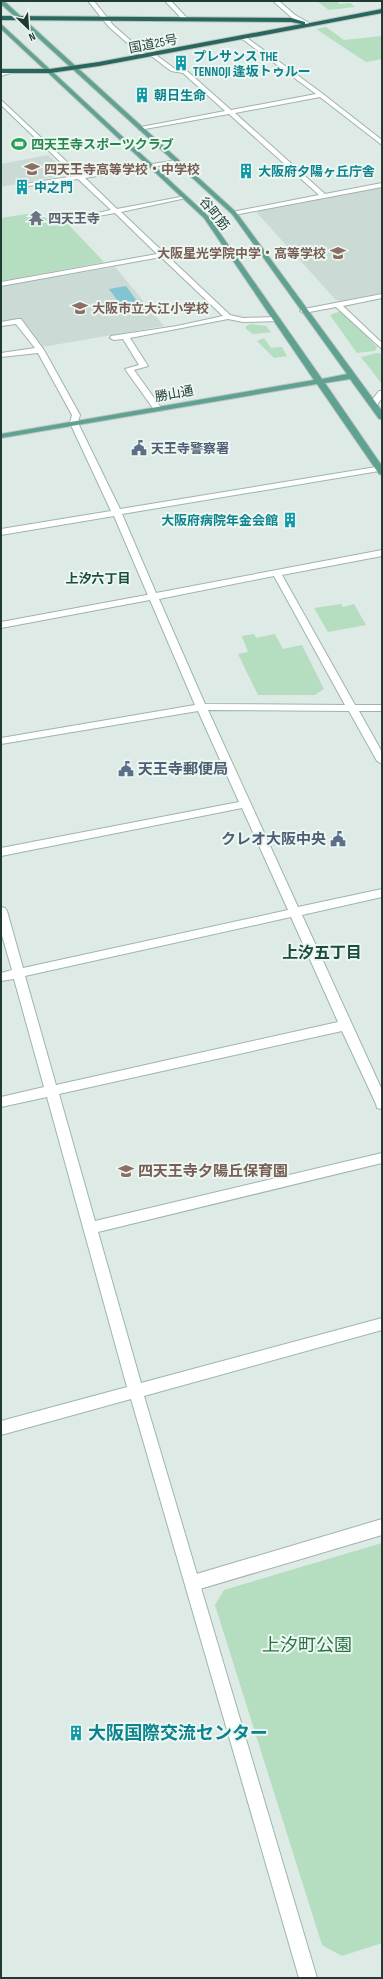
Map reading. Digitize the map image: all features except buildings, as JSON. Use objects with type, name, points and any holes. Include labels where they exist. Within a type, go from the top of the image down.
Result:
[{"type":"highway","name":"国道25号","points":[[1,70],[50,71],[76,68],[382,11]]},
{"type":"highway","name":"国道25号","points":[[1,18],[292,20],[308,24]]},
{"type":"highway","points":[[121,20],[226,26]]},
{"type":"highway","points":[[230,40],[235,33]]},
{"type":"main road","name":"谷町筋","points":[[1,1],[234,213],[382,417]]},
{"type":"main road","name":"谷町筋","points":[[1,26],[206,217],[381,470]]},
{"type":"main road","name":"勝山通","points":[[1,436],[351,376]]},
{"type":"street","points":[[92,1],[119,34],[145,56]]},
{"type":"street","points":[[168,1],[185,19]]},
{"type":"street","points":[[276,1],[293,16],[308,24]]},
{"type":"street","points":[[243,37],[382,143]]},
{"type":"street","points":[[152,54],[174,70],[185,72],[323,195]]},
{"type":"street","points":[[1,74],[11,71]]},
{"type":"street","points":[[141,129],[321,95]]},
{"type":"street","points":[[1,102],[117,210],[228,317]]},
{"type":"street","points":[[30,185],[176,161]]},
{"type":"street","points":[[234,213],[382,184]]},
{"type":"street","points":[[72,220],[184,197]]},
{"type":"street","points":[[1,284],[163,255]]},
{"type":"street","points":[[304,311],[382,296]]},
{"type":"street","points":[[338,305],[382,347]]},
{"type":"street","points":[[114,338],[228,317],[243,320],[276,320]]},
{"type":"street","points":[[1,324],[18,321],[40,350],[76,416],[74,423],[117,513],[152,597],[201,707],[296,912],[382,1104]]},
{"type":"street","points":[[125,336],[144,366],[129,369],[158,409]]},
{"type":"street","points":[[1,355],[40,350]]},
{"type":"street","points":[[372,404],[382,393]]},
{"type":"street","points":[[1,532],[381,470]]},
{"type":"street","points":[[1,625],[382,553]]},
{"type":"street","points":[[277,574],[382,761]]},
{"type":"street","points":[[1,741],[201,707],[382,708]]},
{"type":"street","points":[[1,852],[245,804]]},
{"type":"street","points":[[1,977],[382,893]]},
{"type":"street","points":[[1,911],[17,973],[136,1392],[308,1978]]},
{"type":"street","points":[[1,1102],[346,1025]]},
{"type":"street","points":[[90,1228],[382,1158]]},
{"type":"street","points":[[1,1428],[382,1324]]},
{"type":"street","points":[[193,1583],[382,1527]]},
{"type":"shaded area","name":"四天王寺高等学校・中学校","points":[[48,155],[69,174],[1,187],[1,164]]},
{"type":"shaded area","name":"大阪星光学院中学・高等学校","points":[[382,187],[382,293],[341,301],[336,300],[257,213],[260,210]]},
{"type":"shaded area","name":"大阪市立大江小学校","points":[[115,267],[164,326],[42,347],[20,319],[1,322],[1,286]]},
{"type":"green space","points":[[336,1],[340,4],[350,3],[355,7],[329,10],[318,2]]},
{"type":"green space","points":[[326,27],[344,40],[382,36],[382,59],[366,62],[316,29]]},
{"type":"green space","name":"四天王寺","points":[[40,212],[53,226],[67,223],[104,262],[1,281],[1,218]]},
{"type":"green space","points":[[341,311],[377,347],[375,351],[357,353],[330,315]]},
{"type":"green space","points":[[251,324],[266,326],[271,332],[253,334],[246,329],[246,326]]},
{"type":"green space","points":[[264,338],[271,348],[282,347],[287,356],[274,358],[257,341]]},
{"type":"green space","points":[[377,353],[382,354],[382,384],[361,357]]},
{"type":"green space","points":[[341,604],[343,607],[354,604],[366,625],[328,632],[314,608]]},
{"type":"green space","points":[[254,634],[256,638],[275,634],[283,649],[302,645],[324,689],[315,695],[258,695],[238,654],[248,652],[242,636]]},
{"type":"green space","name":"上汐町公園","points":[[382,1543],[382,1943],[342,1956],[322,1945],[215,1605],[224,1590]]},
{"type":"water","points":[[126,286],[142,308],[125,311],[109,289]]},
{"type":"place","name":"プレサンス THE TENNOJI 逢坂トゥルー","points":[[181,63]]},
{"type":"place","name":"朝日生命","points":[[142,95]]},
{"type":"place","name":"四天王寺スポーツクラブ","points":[[19,144]]},
{"type":"place","name":"四天王寺高等学校・中学校","points":[[32,169]]},
{"type":"place","name":"大阪府夕陽ヶ丘庁舎","points":[[246,171]]},
{"type":"place","name":"中之門","points":[[22,187]]},
{"type":"place","name":"四天王寺","points":[[36,218]]},
{"type":"place","name":"大阪星光学院中学・高等学校","points":[[338,253]]},
{"type":"place","name":"大阪市立大江小学校","points":[[80,308]]},
{"type":"place","name":"天王寺警察署","points":[[139,448]]},
{"type":"place","name":"大阪府病院年金会館","points":[[290,520]]},
{"type":"place","name":"天王寺郵便局","points":[[126,769]]},
{"type":"place","name":"クレオ大阪中央","points":[[338,839]]},
{"type":"place","name":"四天王寺夕陽丘保育園","points":[[126,1171]]},
{"type":"place","name":"大阪国際交流センター","points":[[76,1733]]},
{"type":"district","name":"上汐六丁目","points":[[98,578]]},
{"type":"district","name":"上汐五丁目","points":[[322,952]]}]
